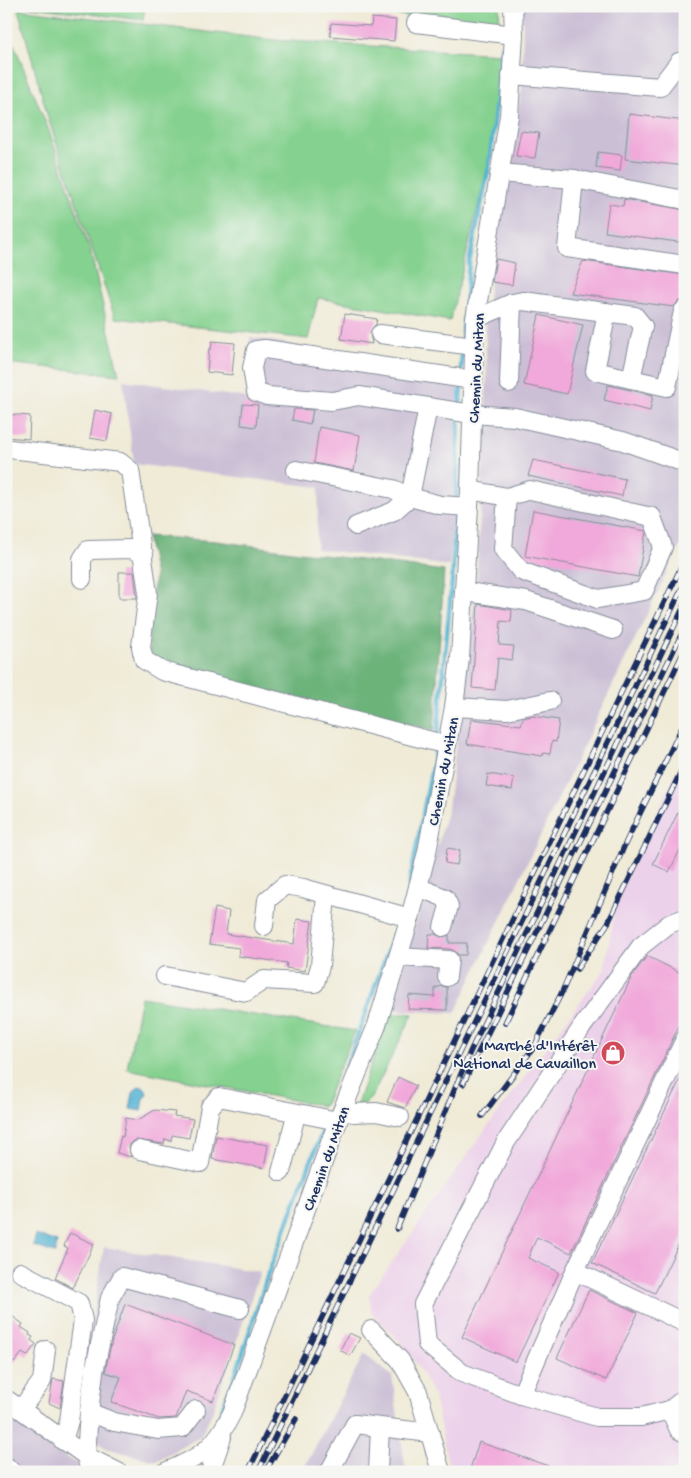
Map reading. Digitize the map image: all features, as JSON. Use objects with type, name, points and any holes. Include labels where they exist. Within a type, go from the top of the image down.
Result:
[{"type":"street","name":"Chemin du Mitan","points":[[165,1472],[191,1461],[210,1447],[225,1428],[232,1413],[338,1121],[376,1025],[410,918],[427,852],[454,707],[465,594],[470,498],[475,319],[509,116],[514,35],[513,6]]},
{"type":"street","points":[[416,23],[514,35]]},
{"type":"street","points":[[512,75],[660,87],[679,62],[685,62]]},
{"type":"street","points":[[500,173],[574,179],[685,200]]},
{"type":"street","points":[[574,179],[567,248],[685,265]]},
{"type":"street","points":[[475,319],[512,303],[523,301],[635,316],[643,326],[631,379]]},
{"type":"street","points":[[509,383],[512,303]]},
{"type":"street","points":[[607,312],[595,371],[667,388],[683,311]]},
{"type":"street","points":[[380,334],[474,346]]},
{"type":"street","points":[[473,380],[265,349],[256,350],[252,368],[256,392],[267,396],[332,401],[359,396],[472,414],[515,418],[623,441],[685,463]]},
{"type":"street","points":[[356,526],[394,511],[410,497],[428,407]]},
{"type":"street","points":[[10,449],[120,462],[130,470],[138,533],[144,554],[148,593],[141,646],[144,660],[162,672],[447,745]]},
{"type":"street","points":[[296,470],[393,489],[410,497],[440,505],[470,498],[507,497],[530,490],[652,517],[663,547],[644,591],[598,599],[520,571],[503,550],[507,497]]},
{"type":"street","points":[[82,579],[82,559],[88,550],[131,549],[144,554]]},
{"type":"street","points":[[465,594],[474,593],[526,601],[613,630]]},
{"type":"street","points":[[454,707],[507,710],[550,701]]},
{"type":"street","points":[[264,926],[267,900],[285,885],[303,888],[410,918]]},
{"type":"street","points":[[418,887],[444,898],[450,906],[443,927]]},
{"type":"street","points":[[165,976],[246,992],[264,980],[315,983],[320,966],[326,895]]},
{"type":"street","points":[[685,918],[669,924],[641,946],[582,1027],[506,1142],[423,1304],[428,1344],[462,1373],[521,1395],[597,1417],[641,1418],[670,1410],[685,1398]]},
{"type":"street","points":[[398,957],[449,960],[447,977]]},
{"type":"street","points":[[521,1395],[575,1271],[685,1039]]},
{"type":"street","points":[[139,1150],[200,1164],[210,1107],[219,1097],[338,1121]]},
{"type":"street","points":[[238,1113],[294,1123],[338,1121],[354,1113],[376,1112],[400,1118]]},
{"type":"street","points":[[281,1172],[294,1123]]},
{"type":"street","points":[[575,1271],[685,1323]]},
{"type":"street","points":[[20,1272],[79,1303],[83,1320],[69,1420],[63,1441]]},
{"type":"street","points":[[88,1464],[89,1412],[94,1372],[110,1298],[122,1277],[240,1309]]},
{"type":"street","points":[[371,1330],[400,1360],[418,1392],[441,1472]]},
{"type":"street","points":[[21,1409],[42,1381],[46,1350]]},
{"type":"street","points":[[6,1399],[63,1441],[88,1464],[118,1472]]},
{"type":"street","points":[[89,1412],[114,1422],[158,1430],[182,1428],[196,1410]]},
{"type":"street","points":[[670,1410],[679,1430],[685,1433]]},
{"type":"street","points":[[329,1472],[355,1424],[430,1433]]},
{"type":"street","points":[[378,1472],[380,1427]]},
{"type":"street","points":[[210,1472],[225,1428]]},
{"type":"street","points":[[6,1466],[12,1472]]},
{"type":"shaded area","points":[[523,6],[685,6],[685,535],[455,1013],[391,1010],[448,808],[477,576],[487,379],[485,323],[498,218],[522,89]]},
{"type":"shaded area","points":[[250,337],[459,374],[450,566],[316,549],[319,487],[134,464],[123,380],[248,398]]},
{"type":"shaded area","name":"Marché d'Intérêt National de Cavaillon","points":[[685,755],[685,1472],[450,1472],[434,1396],[419,1368],[400,1342],[372,1313],[369,1295],[480,1137],[604,970],[617,898]]},
{"type":"shaded area","points":[[104,1247],[260,1272],[212,1413],[200,1437],[156,1461],[105,1448],[76,1420]]},
{"type":"shaded area","points":[[364,1354],[392,1376],[406,1472],[302,1472]]},
{"type":"shaded area","points":[[6,1413],[78,1465],[81,1472],[6,1472]]},
{"type":"green space","points":[[23,6],[145,6],[143,20]]},
{"type":"green space","points":[[354,6],[499,6],[500,25],[411,17]]},
{"type":"green space","points":[[18,9],[274,40],[500,54],[488,166],[450,321],[318,298],[308,339],[115,318],[49,121]]},
{"type":"green space","points":[[6,19],[11,37],[49,131],[90,250],[119,375],[6,363]]},
{"type":"green space","points":[[147,536],[216,541],[444,571],[434,730],[167,667],[150,659],[148,626],[155,577]]},
{"type":"green space","points":[[141,997],[355,1031],[324,1106],[127,1069]]},
{"type":"green space","points":[[389,1014],[413,1014],[371,1098],[366,1103],[356,1106]]},
{"type":"water","points":[[139,1086],[145,1088],[147,1094],[143,1099],[141,1111],[130,1109],[133,1093]]},
{"type":"water","points":[[36,1235],[57,1242],[55,1253],[33,1246]]},
{"type":"building","points":[[372,18],[396,20],[394,41],[330,36],[331,23],[371,26]]},
{"type":"building","points":[[629,114],[685,121],[685,166],[625,159]]},
{"type":"building","points":[[521,131],[539,133],[535,158],[516,156]]},
{"type":"building","points":[[598,152],[622,155],[620,171],[596,168]]},
{"type":"building","points":[[624,199],[685,210],[685,243],[605,232],[609,204],[623,206]]},
{"type":"building","points":[[496,259],[515,263],[512,285],[492,282]]},
{"type":"building","points":[[583,261],[685,275],[685,301],[679,301],[674,307],[570,293]]},
{"type":"building","points":[[345,314],[377,319],[370,332],[372,344],[341,339]]},
{"type":"building","points":[[539,315],[583,325],[567,394],[524,385]]},
{"type":"building","points":[[212,341],[235,343],[232,375],[207,372],[209,349],[211,349]]},
{"type":"building","points":[[608,385],[653,395],[650,411],[604,400]]},
{"type":"building","points":[[243,404],[258,405],[256,427],[241,425]]},
{"type":"building","points":[[294,409],[313,410],[310,424],[292,420]]},
{"type":"building","points":[[95,410],[112,414],[107,441],[90,438]]},
{"type":"building","points":[[6,414],[30,416],[29,439],[6,437]]},
{"type":"building","points":[[319,427],[360,435],[354,471],[314,463]]},
{"type":"building","points":[[533,460],[625,479],[622,496],[528,476]]},
{"type":"building","points":[[533,510],[646,531],[638,577],[525,556]]},
{"type":"building","points":[[119,572],[134,572],[137,598],[119,598]]},
{"type":"building","points":[[478,604],[512,610],[511,622],[501,621],[499,645],[514,646],[512,660],[498,658],[495,690],[472,688]]},
{"type":"building","points":[[532,716],[559,720],[556,742],[552,741],[550,754],[543,753],[542,756],[467,744],[471,719],[521,725],[523,718]]},
{"type":"building","points":[[488,774],[514,778],[512,790],[486,786]]},
{"type":"building","points":[[685,798],[685,840],[669,872],[653,864]]},
{"type":"building","points":[[447,848],[460,850],[457,865],[445,863]]},
{"type":"building","points":[[215,908],[229,911],[226,934],[294,944],[297,919],[312,921],[305,971],[286,968],[287,963],[238,956],[239,948],[209,944]]},
{"type":"building","points":[[429,934],[441,937],[449,935],[449,943],[467,943],[466,955],[458,955],[450,949],[428,948]]},
{"type":"building","points":[[647,956],[685,975],[685,1013],[571,1253],[537,1237],[528,1258],[559,1272],[516,1362],[462,1337],[632,976]]},
{"type":"building","points":[[447,987],[447,1010],[408,1009],[409,995],[435,997],[435,988]]},
{"type":"building","points":[[685,1069],[685,1231],[655,1293],[592,1263]]},
{"type":"building","points":[[398,1077],[416,1086],[405,1108],[387,1102]]},
{"type":"building","points":[[155,1110],[175,1112],[174,1116],[193,1119],[189,1138],[172,1135],[171,1141],[165,1139],[164,1144],[136,1140],[129,1147],[131,1157],[117,1153],[121,1136],[123,1137],[126,1118],[138,1120]]},
{"type":"building","points":[[216,1136],[268,1145],[264,1168],[212,1159]]},
{"type":"building","points":[[70,1233],[94,1244],[73,1288],[55,1278],[68,1248],[64,1246]]},
{"type":"building","points":[[589,1290],[638,1313],[606,1380],[557,1358]]},
{"type":"building","points":[[125,1304],[234,1345],[213,1401],[186,1391],[176,1418],[159,1419],[111,1402],[121,1377],[105,1372],[112,1340]]},
{"type":"building","points":[[6,1312],[23,1324],[21,1327],[30,1333],[29,1335],[33,1337],[31,1340],[36,1344],[27,1356],[22,1353],[14,1363],[6,1358]]},
{"type":"building","points":[[349,1333],[360,1338],[350,1356],[340,1350]]},
{"type":"building","points":[[53,1379],[64,1381],[60,1408],[49,1403]]},
{"type":"building","points":[[479,1442],[560,1470],[559,1472],[469,1472]]},
{"type":"waterway","points":[[462,340],[469,263],[489,167],[502,47]]},
{"type":"waterway","points":[[461,375],[462,348]]},
{"type":"waterway","points":[[460,407],[461,383]]},
{"type":"waterway","points":[[456,502],[459,415]]},
{"type":"waterway","points":[[437,739],[453,570],[455,510]]},
{"type":"waterway","points":[[409,886],[436,747]]},
{"type":"waterway","points":[[329,1115],[399,920]]},
{"type":"waterway","points":[[216,1424],[236,1374],[268,1274],[326,1122]]},
{"type":"railway","points":[[248,1472],[685,559]]},
{"type":"railway","points":[[258,1472],[685,582]]},
{"type":"railway","points":[[397,1229],[470,1052],[685,604]]},
{"type":"railway","points":[[463,1084],[685,627]]},
{"type":"railway","points":[[505,1023],[685,649]]},
{"type":"railway","points":[[482,1116],[534,1047],[562,992],[626,842],[685,721]]},
{"type":"railway","points":[[577,969],[608,923],[685,763]]},
{"type":"railway","points":[[265,1472],[296,1419]]},
{"type":"place","name":"Marché d'Intérêt National de Cavaillon","points":[[613,1053]]}]
